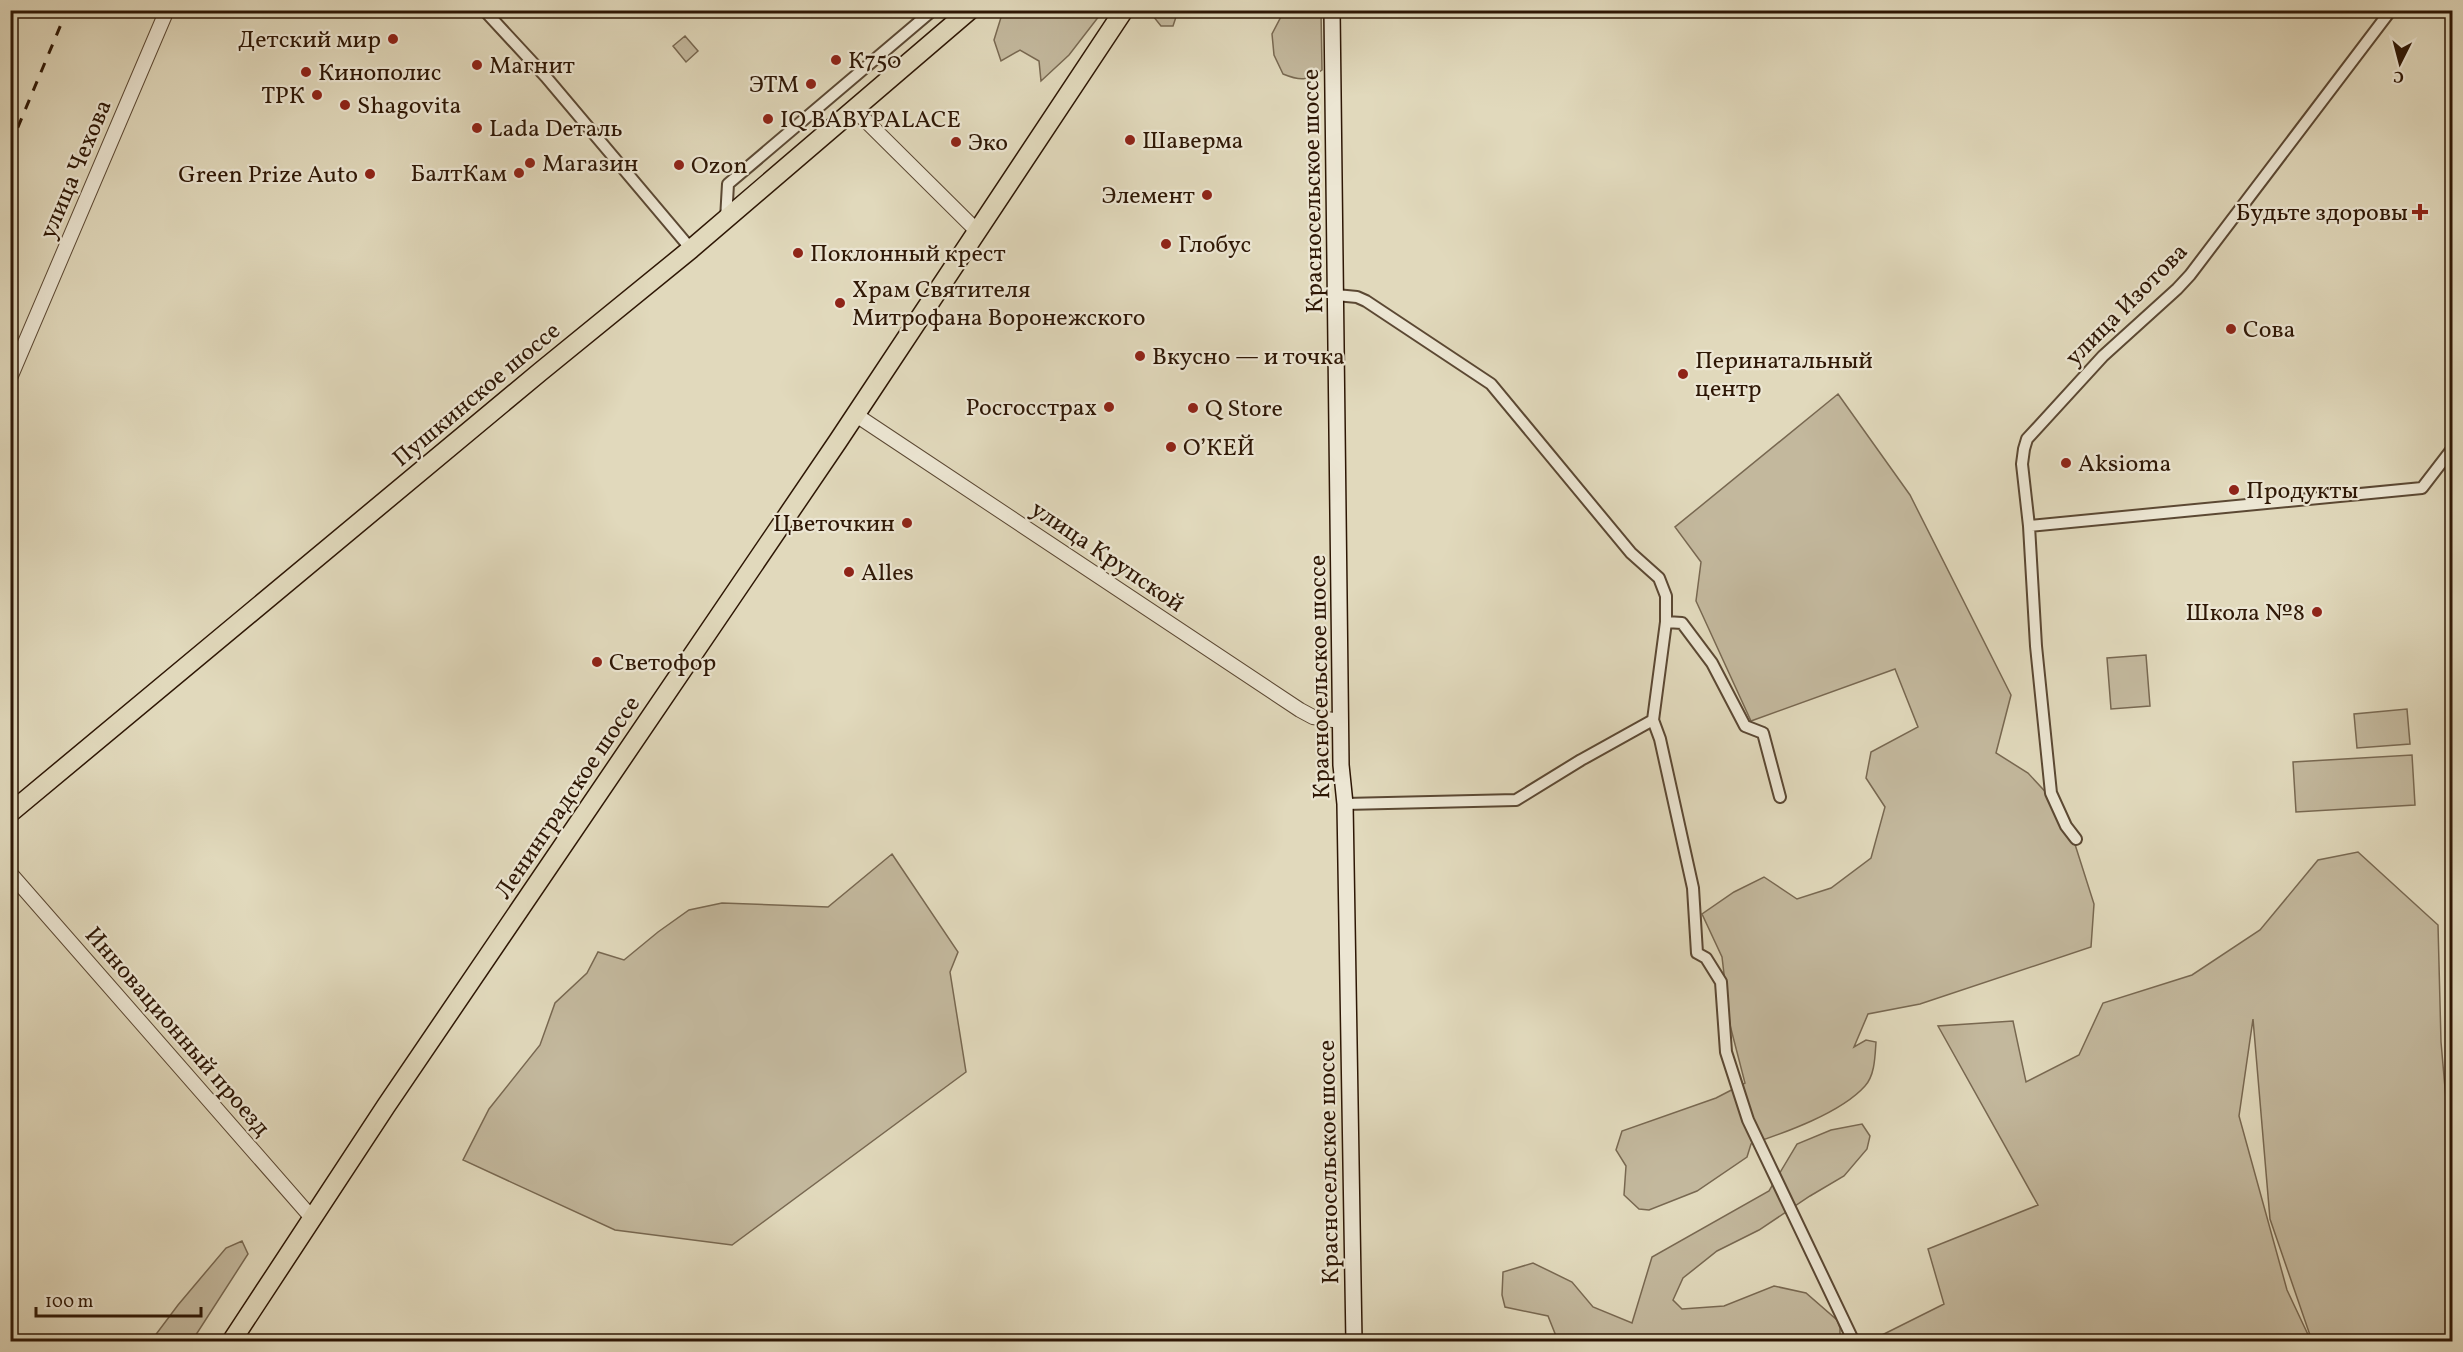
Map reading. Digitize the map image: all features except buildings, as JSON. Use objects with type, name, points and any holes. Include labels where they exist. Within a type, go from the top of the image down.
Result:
[{"type":"main road","name":"Пушкинское шоссе","points":[[10,813],[531,379],[691,249],[970,10]]},
{"type":"main road","name":"Ленинградское шоссе","points":[[231,1341],[855,415],[1124,10]]},
{"type":"main road","name":"Красносельское шоссе","points":[[1332,10],[1340,721],[1345,804],[1354,1341]]},
{"type":"street","name":"улица Чехова","points":[[10,378],[167,10]]},
{"type":"street","points":[[484,10],[546,77],[691,249]]},
{"type":"street","points":[[726,219],[728,184],[933,10]]},
{"type":"street","name":"улица Изотова","points":[[2076,839],[2066,826],[2051,793],[2036,646],[2029,525],[2022,464],[2027,439],[2103,356],[2190,275],[2388,12]]},
{"type":"street","points":[[854,110],[977,231]]},
{"type":"street","points":[[1336,295],[1357,297],[1366,301],[1491,384],[1631,553],[1659,578],[1666,596],[1666,622],[1653,720],[1660,739],[1693,888],[1697,953],[1706,958],[1721,982],[1726,1052],[1748,1120],[1854,1341]]},
{"type":"street","name":"улица Крупской","points":[[855,415],[1300,710],[1313,717],[1340,721]]},
{"type":"street","points":[[2029,525],[2422,489],[2452,449]]},
{"type":"street","points":[[1666,622],[1682,623],[1712,663],[1745,726],[1763,733],[1780,797]]},
{"type":"street","points":[[1345,804],[1516,800],[1653,720]]},
{"type":"street","name":"Инновационный проезд","points":[[10,873],[312,1218]]},
{"type":"shaded area","points":[[1003,10],[1103,11],[1069,55],[1041,81],[1039,61],[1020,50],[1001,61],[994,40]]},
{"type":"shaded area","points":[[1152,10],[1178,11],[1173,26],[1161,26],[1153,16]]},
{"type":"shaded area","points":[[1284,11],[1321,11],[1322,70],[1308,78],[1299,79],[1283,74],[1274,55],[1272,34]]},
{"type":"shaded area","points":[[685,36],[698,51],[686,62],[673,46]]},
{"type":"shaded area","points":[[1838,394],[1910,495],[2011,695],[1996,753],[2028,773],[2065,813],[2094,904],[2091,947],[1920,1004],[1868,1014],[1854,1047],[1866,1040],[1876,1042],[1874,1065],[1868,1082],[1855,1096],[1811,1121],[1751,1144],[1747,1157],[1697,1191],[1649,1210],[1639,1209],[1624,1195],[1626,1166],[1616,1150],[1622,1131],[1716,1098],[1745,1083],[1730,1025],[1722,957],[1702,914],[1734,892],[1764,877],[1797,899],[1831,888],[1871,858],[1885,807],[1866,778],[1871,752],[1918,727],[1895,669],[1751,721],[1696,601],[1701,562],[1675,527]]},
{"type":"shaded area","points":[[2146,655],[2150,706],[2111,709],[2107,658]]},
{"type":"shaded area","points":[[2407,709],[2410,744],[2357,748],[2354,714]]},
{"type":"shaded area","points":[[2412,755],[2415,805],[2296,812],[2293,762]]},
{"type":"shaded area","points":[[2358,852],[2438,925],[2441,1042],[2452,1168],[2452,1341],[2312,1341],[2270,1219],[2253,1019],[2239,1116],[2287,1290],[2311,1341],[1870,1341],[1944,1304],[1928,1249],[2038,1205],[1938,1026],[2013,1021],[2026,1082],[2079,1055],[2103,1003],[2192,975],[2260,930],[2318,860]]},
{"type":"shaded area","points":[[892,854],[958,952],[950,972],[966,1072],[732,1245],[615,1230],[463,1160],[489,1109],[540,1045],[555,1003],[587,973],[598,952],[624,960],[689,910],[722,903],[828,907]]},
{"type":"shaded area","points":[[1862,1124],[1870,1136],[1867,1149],[1844,1176],[1759,1230],[1717,1251],[1683,1278],[1673,1300],[1682,1309],[1724,1306],[1774,1286],[1806,1293],[1837,1320],[1840,1328],[1840,1341],[1558,1341],[1548,1316],[1505,1307],[1502,1295],[1503,1272],[1533,1263],[1572,1282],[1593,1307],[1632,1323],[1652,1257],[1769,1191],[1797,1144],[1831,1130]]},
{"type":"shaded area","points":[[242,1241],[248,1254],[192,1341],[151,1341],[226,1248]]},
{"type":"railway","points":[[10,146],[67,10]]},
{"type":"place","name":"Детский мир","points":[[393,39]]},
{"type":"place","name":"К750","points":[[836,60]]},
{"type":"place","name":"Магнит","points":[[477,65]]},
{"type":"place","name":"Кинополис","points":[[306,72]]},
{"type":"place","name":"ЭТМ","points":[[811,84]]},
{"type":"place","name":"ТРК","points":[[317,95]]},
{"type":"place","name":"Shagovita","points":[[345,105]]},
{"type":"place","name":"IQ BABYPALACE","points":[[768,119]]},
{"type":"place","name":"Lada Dеталь","points":[[477,128]]},
{"type":"place","name":"Шаверма","points":[[1130,140]]},
{"type":"place","name":"Эко","points":[[956,142]]},
{"type":"place","name":"Магазин","points":[[530,163]]},
{"type":"place","name":"Ozon","points":[[679,165]]},
{"type":"place","name":"БалтКам","points":[[519,173]]},
{"type":"place","name":"Green Prize Auto","points":[[370,174]]},
{"type":"place","name":"Элемент","points":[[1207,195]]},
{"type":"place","name":"Будьте здоровы","points":[[2420,212]]},
{"type":"place","name":"Глобус","points":[[1166,244]]},
{"type":"place","name":"Поклонный крест","points":[[798,253]]},
{"type":"place","name":"Храм Святителя Митрофана Воронежского","points":[[840,303]]},
{"type":"place","name":"Сова","points":[[2231,329]]},
{"type":"place","name":"Вкусно — и точка","points":[[1140,356]]},
{"type":"place","name":"Перинатальный центр","points":[[1683,374]]},
{"type":"place","name":"Росгосстрах","points":[[1109,407]]},
{"type":"place","name":"Q Store","points":[[1193,408]]},
{"type":"place","name":"О’КЕЙ","points":[[1171,447]]},
{"type":"place","name":"Aksioma","points":[[2066,463]]},
{"type":"place","name":"Продукты","points":[[2234,490]]},
{"type":"place","name":"Цветочкин","points":[[907,523]]},
{"type":"place","name":"Alles","points":[[849,572]]},
{"type":"place","name":"Школа №8","points":[[2317,612]]},
{"type":"place","name":"Светофор","points":[[597,662]]}]
